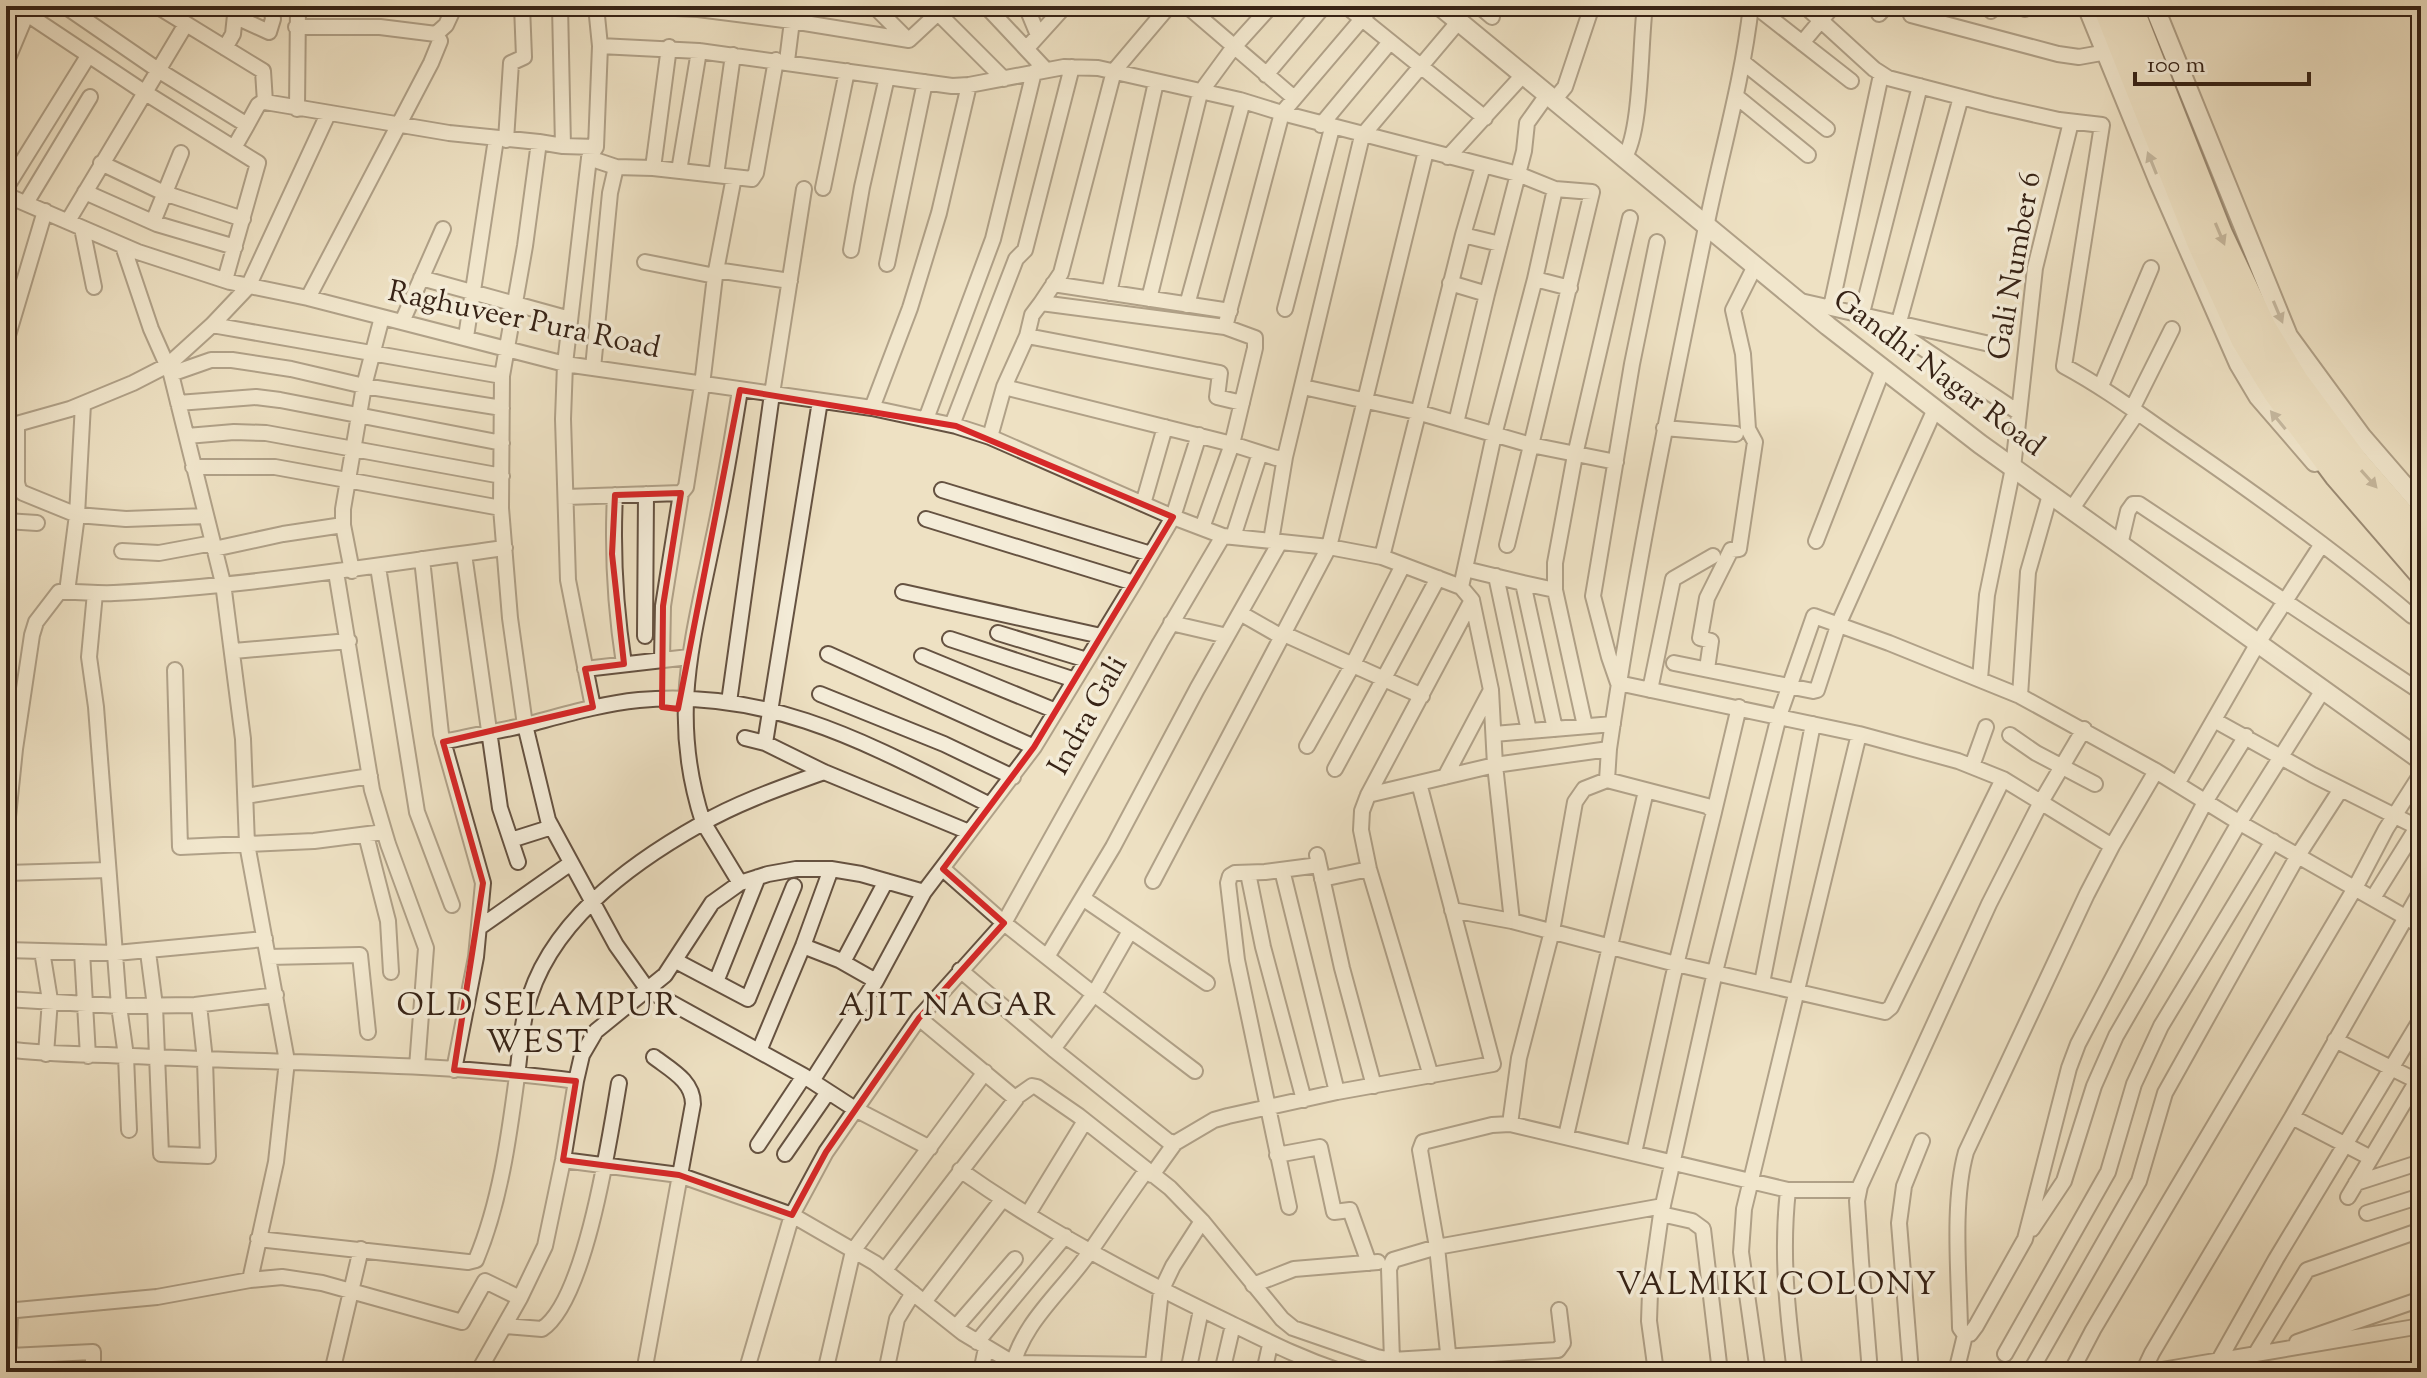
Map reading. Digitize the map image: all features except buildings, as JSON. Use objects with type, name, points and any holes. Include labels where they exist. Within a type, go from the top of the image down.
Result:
[{"type":"highway","points":[[2106,6],[2200,242],[2244,339],[2277,393],[2338,475],[2421,571]]},
{"type":"highway","points":[[2129,6],[2218,231],[2263,328],[2295,381],[2346,450],[2421,538]]},
{"type":"street","points":[[65,6],[158,70],[247,125]]},
{"type":"street","points":[[157,6],[265,73],[264,101]]},
{"type":"street","points":[[225,48],[233,34],[236,11],[269,32],[272,29],[271,6]]},
{"type":"street","points":[[297,109],[298,6]]},
{"type":"street","points":[[296,27],[380,27],[436,34],[446,25],[452,12],[450,6]]},
{"type":"street","points":[[466,337],[501,139],[511,63],[524,57],[522,6]]},
{"type":"street","points":[[560,6],[563,146]]},
{"type":"street","points":[[593,707],[570,597],[565,364],[593,153],[600,46],[596,6]]},
{"type":"street","points":[[631,6],[716,9],[909,40]]},
{"type":"street","points":[[872,6],[909,40]]},
{"type":"street","points":[[926,419],[993,239],[1040,71],[1027,48],[986,6]]},
{"type":"street","points":[[1026,6],[1038,35]]},
{"type":"street","points":[[1027,48],[1065,6]]},
{"type":"street","points":[[990,437],[1004,387],[1027,336],[1032,315],[1061,273],[1114,71],[1169,6]]},
{"type":"street","points":[[1187,6],[1293,97]]},
{"type":"street","points":[[1149,299],[1200,93],[1233,48],[1271,6]]},
{"type":"street","points":[[1266,75],[1324,6]]},
{"type":"street","points":[[1346,6],[1485,118]]},
{"type":"street","points":[[1225,327],[1282,113],[1373,6]]},
{"type":"street","points":[[1479,6],[1492,17]]},
{"type":"street","points":[[1456,423],[1518,174],[1527,123],[1565,87],[1592,6]]},
{"type":"street","points":[[1624,158],[1630,149],[1636,121],[1645,6]]},
{"type":"street","points":[[1607,780],[1618,683],[1664,428],[1706,226],[1737,97],[1753,6],[1851,81]]},
{"type":"street","points":[[1805,6],[1881,75],[2071,122],[2100,124],[2103,127],[2064,366],[2101,386],[2250,490],[2412,616],[2421,617]]},
{"type":"street","points":[[1802,43],[1833,6]]},
{"type":"street","points":[[2087,6],[2159,182],[2239,364],[2258,396],[2339,486],[2421,585]]},
{"type":"street","points":[[2154,6],[2288,336],[2362,437],[2421,505]]},
{"type":"street","name":"Gandhi Nagar Road","points":[[1442,7],[1796,300],[1935,409],[2421,760]]},
{"type":"street","points":[[909,40],[934,9],[1004,79]]},
{"type":"street","points":[[6,18],[29,10]]},
{"type":"street","points":[[6,63],[29,10]]},
{"type":"street","points":[[29,10],[144,92],[258,163],[225,280]]},
{"type":"street","points":[[1911,15],[2058,54],[2079,57],[2107,52]]},
{"type":"street","points":[[235,146],[258,105],[264,101],[449,133],[563,146],[593,153],[616,167],[748,179],[755,177],[792,21]]},
{"type":"street","points":[[1047,957],[1084,899],[1240,613],[1275,542],[1285,457],[1362,136],[1459,21]]},
{"type":"street","points":[[68,221],[186,24]]},
{"type":"street","points":[[308,298],[438,47],[439,37],[436,34]]},
{"type":"street","points":[[1285,309],[1327,126],[1390,42]]},
{"type":"street","points":[[600,46],[669,47],[782,60],[952,86],[1072,67],[1114,71],[1243,101],[1362,136],[1518,174],[1555,189],[1592,192],[1507,545]]},
{"type":"street","points":[[653,168],[669,47]]},
{"type":"street","points":[[679,171],[699,51]]},
{"type":"street","points":[[716,175],[733,55]]},
{"type":"street","points":[[6,188],[85,61]]},
{"type":"street","points":[[1744,63],[1827,129]]},
{"type":"street","points":[[952,425],[1016,259],[1025,250],[1072,67]]},
{"type":"street","points":[[823,188],[847,71]]},
{"type":"street","points":[[1448,157],[1523,75]]},
{"type":"street","points":[[1831,307],[1881,75]]},
{"type":"street","points":[[851,250],[887,77]]},
{"type":"street","points":[[887,264],[925,82]]},
{"type":"street","points":[[1109,293],[1156,82]]},
{"type":"street","points":[[872,408],[910,308],[939,213],[969,85]]},
{"type":"street","points":[[1862,313],[1920,86]]},
{"type":"street","points":[[26,203],[90,97]]},
{"type":"street","points":[[1737,97],[1808,155]]},
{"type":"street","points":[[1961,97],[1899,322],[1903,335],[2018,412]]},
{"type":"street","points":[[1187,305],[1243,101]]},
{"type":"street","points":[[169,370],[248,287],[328,114]]},
{"type":"street","name":"Gali Number 6","points":[[1980,679],[1987,595],[2013,468],[2035,268],[2071,122]]},
{"type":"street","points":[[539,142],[525,246],[502,376],[501,508],[510,618],[525,725],[552,827],[616,945],[648,990],[808,1079],[855,1109],[930,1148]]},
{"type":"street","points":[[1153,881],[1329,547],[1426,151]]},
{"type":"street","points":[[153,222],[181,153]]},
{"type":"street","points":[[101,163],[164,193],[243,219]]},
{"type":"street","points":[[1382,557],[1450,283],[1483,166]]},
{"type":"street","points":[[593,368],[610,193],[616,167]]},
{"type":"street","points":[[662,660],[663,606],[681,493],[686,487],[715,273],[734,177]]},
{"type":"street","points":[[729,702],[804,189]]},
{"type":"street","points":[[1512,921],[1495,765],[1491,690],[1466,593],[1465,569],[1494,435],[1555,189]]},
{"type":"street","points":[[85,192],[153,222],[235,247]]},
{"type":"street","name":"Raghuveer Pura Road","points":[[6,195],[123,246],[248,287],[308,298],[565,364],[872,408],[952,425],[990,437],[1173,517]]},
{"type":"street","points":[[6,339],[45,211]]},
{"type":"street","points":[[1585,726],[1555,590],[1555,563],[1575,455],[1630,218]]},
{"type":"street","points":[[82,228],[94,287]]},
{"type":"street","points":[[402,322],[443,229]]},
{"type":"street","points":[[1463,235],[1500,244]]},
{"type":"street","points":[[1618,683],[1593,596],[1657,242]]},
{"type":"street","points":[[123,246],[151,329],[169,370],[223,583],[243,739],[247,844],[287,1061],[276,1162],[250,1280]]},
{"type":"street","points":[[645,262],[790,281]]},
{"type":"street","points":[[1707,669],[1711,641],[1700,638],[1707,598],[1731,550],[1739,549],[1755,442],[1748,429],[1743,354],[1733,310],[1755,266]]},
{"type":"street","points":[[2101,386],[2151,268]]},
{"type":"street","points":[[421,278],[570,319]]},
{"type":"street","points":[[1535,279],[1570,288]]},
{"type":"street","points":[[1450,283],[1487,294]]},
{"type":"street","points":[[1053,284],[1230,311]]},
{"type":"street","points":[[1796,300],[2003,347]]},
{"type":"street","points":[[1041,303],[1225,327],[1255,338],[1232,444],[1202,528]]},
{"type":"street","points":[[352,571],[343,525],[348,479],[370,355],[382,317]]},
{"type":"street","points":[[212,325],[502,376]]},
{"type":"street","points":[[2071,510],[2134,411],[2172,329]]},
{"type":"street","points":[[1027,336],[1220,373],[1217,397],[1242,403]]},
{"type":"street","points":[[206,516],[126,519],[77,515],[12,490],[12,425],[83,404],[169,370],[211,360],[291,369],[364,386],[502,408]]},
{"type":"street","points":[[1816,541],[1883,369]]},
{"type":"street","points":[[1004,387],[1199,435],[1276,458],[1285,457]]},
{"type":"street","points":[[1303,387],[1417,412],[1531,445],[1616,462]]},
{"type":"street","points":[[740,390],[723,496],[689,657],[684,698],[687,755],[703,822],[740,883]]},
{"type":"street","points":[[178,403],[256,397],[502,443]]},
{"type":"street","points":[[765,743],[820,401]]},
{"type":"street","points":[[67,592],[77,515],[83,404]]},
{"type":"street","points":[[1674,663],[1817,690],[1839,623],[1935,409]]},
{"type":"street","points":[[1143,504],[1165,427]]},
{"type":"street","points":[[1664,428],[1736,434]]},
{"type":"street","points":[[187,436],[266,433],[502,476]]},
{"type":"street","points":[[758,1145],[876,981],[924,892],[1034,747],[1173,517],[1199,435]]},
{"type":"street","name":"Indra Gali","points":[[746,1372],[792,1215],[826,1152],[919,1018],[1004,923],[1171,623],[1228,537],[1260,453]]},
{"type":"street","points":[[193,467],[275,467],[501,508]]},
{"type":"street","points":[[942,490],[1151,554]]},
{"type":"street","points":[[566,497],[681,493]]},
{"type":"street","points":[[645,636],[646,494]]},
{"type":"street","points":[[615,495],[612,554],[615,606],[624,664]]},
{"type":"street","points":[[2020,696],[2028,572],[2050,495]]},
{"type":"street","points":[[2120,545],[2128,511],[2133,504],[2139,504],[2421,692]]},
{"type":"street","points":[[1173,517],[1228,537],[1329,547],[1382,557],[1438,578],[1466,593]]},
{"type":"street","points":[[926,519],[1134,583]]},
{"type":"street","points":[[6,521],[37,523]]},
{"type":"street","points":[[122,551],[159,553],[343,525]]},
{"type":"street","points":[[2177,784],[2258,643],[2322,544]]},
{"type":"street","points":[[6,836],[10,748],[32,635],[36,622],[59,592],[95,593],[352,571],[505,548]]},
{"type":"street","points":[[464,554],[500,808],[518,862]]},
{"type":"street","points":[[1650,690],[1673,579],[1713,556]]},
{"type":"street","points":[[422,559],[443,742],[481,870],[483,898],[454,1070]]},
{"type":"street","points":[[1307,746],[1403,565]]},
{"type":"street","points":[[378,567],[417,812],[452,905]]},
{"type":"street","points":[[1465,569],[1555,590]]},
{"type":"street","points":[[336,572],[370,776],[384,832],[426,948],[417,1067]]},
{"type":"street","points":[[1496,576],[1529,731]]},
{"type":"street","points":[[1335,769],[1438,578]]},
{"type":"street","points":[[1523,583],[1555,729]]},
{"type":"street","points":[[903,592],[1101,636]]},
{"type":"street","points":[[95,593],[89,657],[126,1056],[129,1130]]},
{"type":"street","points":[[1431,1076],[1369,869],[1361,830],[1362,811],[1422,696],[1466,593]]},
{"type":"street","points":[[1240,613],[1283,636],[1422,696]]},
{"type":"street","points":[[1656,1372],[1649,1321],[1650,1292],[1662,1210],[1715,972],[1779,716],[1814,616],[1839,623],[2020,696],[2084,729],[2297,857],[2421,926]]},
{"type":"street","points":[[1171,623],[1227,636]]},
{"type":"street","points":[[998,633],[1087,660]]},
{"type":"street","points":[[950,639],[1075,680]]},
{"type":"street","points":[[234,651],[349,641]]},
{"type":"street","points":[[828,654],[1034,747]]},
{"type":"street","points":[[922,656],[1056,711]]},
{"type":"street","points":[[585,669],[689,657]]},
{"type":"street","points":[[175,670],[180,847],[384,832]]},
{"type":"street","points":[[1618,683],[1859,734],[1972,766],[2003,779],[2112,846]]},
{"type":"street","points":[[1445,777],[1491,690]]},
{"type":"street","points":[[1965,1335],[1976,1326],[2025,1239],[2064,1181],[2094,1086],[2116,1036],[2240,823],[2323,690]]},
{"type":"street","points":[[820,694],[944,744],[1013,777]]},
{"type":"street","points":[[443,742],[593,707],[638,700],[684,698],[729,702],[770,709],[857,740],[990,805]]},
{"type":"street","points":[[1634,1153],[1676,964],[1739,707]]},
{"type":"street","points":[[2214,720],[2341,789],[2420,825],[2373,898]]},
{"type":"street","points":[[1494,734],[1613,724]]},
{"type":"street","points":[[1762,983],[1813,724]]},
{"type":"street","points":[[1972,766],[1986,727]]},
{"type":"street","points":[[1870,1372],[1858,1190],[1962,962],[2041,802],[2084,729]]},
{"type":"street","points":[[1758,1372],[1741,1252],[1750,1182],[1859,734]]},
{"type":"street","points":[[2010,735],[2036,753],[2095,784]]},
{"type":"street","points":[[2025,1239],[2073,1054],[2205,802],[2246,736]]},
{"type":"street","points":[[745,738],[765,743],[824,772],[969,832]]},
{"type":"street","points":[[1368,795],[1495,765],[1609,749]]},
{"type":"street","points":[[1956,1372],[1965,1335],[1960,1328],[1958,1256],[1960,1181],[1966,1152],[2112,846],[2156,771]]},
{"type":"street","points":[[258,1239],[468,1262],[476,1260],[496,1195],[509,1134],[526,1008],[542,965],[555,942],[591,901],[665,846],[703,822],[824,772]]},
{"type":"street","points":[[2071,1372],[2355,888],[2394,815],[2421,774]]},
{"type":"street","points":[[246,796],[370,776]]},
{"type":"street","points":[[1452,910],[1512,921],[1676,964],[1882,1012],[1889,1010],[2003,779]]},
{"type":"street","points":[[1510,1124],[1519,1058],[1552,931],[1575,802],[1584,789],[1607,780],[1707,806],[1714,812]]},
{"type":"street","points":[[1419,783],[1494,1061],[1491,1065]]},
{"type":"street","points":[[2030,1372],[2139,1181],[2165,1093],[2297,857],[2341,789]]},
{"type":"street","points":[[1566,1136],[1646,791]]},
{"type":"street","points":[[511,840],[552,827]]},
{"type":"street","points":[[366,835],[388,921],[391,972]]},
{"type":"street","points":[[2005,1354],[2108,1172],[2134,1084],[2161,1026],[2273,841]]},
{"type":"street","points":[[480,927],[571,863]]},
{"type":"street","points":[[1289,1207],[1266,1106],[1229,911],[1228,883],[1235,873],[1319,866],[1369,869]]},
{"type":"street","points":[[1319,866],[1374,1086]]},
{"type":"street","points":[[478,1372],[545,1246],[582,1055],[596,1031],[648,990],[676,961],[712,903],[740,883],[796,869],[831,869],[924,892]]},
{"type":"street","points":[[759,1051],[831,869]]},
{"type":"street","points":[[943,869],[1004,923],[1195,1071]]},
{"type":"street","points":[[6,873],[108,870]]},
{"type":"street","points":[[1282,870],[1337,1092]]},
{"type":"street","points":[[1248,873],[1263,947],[1304,1100]]},
{"type":"street","points":[[716,982],[758,877]]},
{"type":"street","points":[[843,962],[886,881]]},
{"type":"street","points":[[676,961],[748,999],[794,886]]},
{"type":"street","points":[[2143,1372],[2421,891]]},
{"type":"street","points":[[1084,899],[1207,983]]},
{"type":"street","points":[[1053,1049],[1094,994],[1130,931]]},
{"type":"street","points":[[6,950],[148,952],[265,939]]},
{"type":"street","points":[[803,946],[843,962],[876,981]]},
{"type":"street","points":[[42,951],[50,1002],[46,1054]]},
{"type":"street","points":[[82,952],[88,1056]]},
{"type":"street","points":[[148,952],[155,1006],[161,1154],[208,1156],[205,1060],[199,1005]]},
{"type":"street","points":[[268,957],[360,955],[368,1032]]},
{"type":"street","points":[[960,970],[1053,1049],[1168,1141],[1175,1143]]},
{"type":"street","points":[[6,999],[155,1006],[199,1005],[276,995]]},
{"type":"street","points":[[919,1018],[1016,1099]]},
{"type":"street","points":[[2218,1362],[2344,1144],[2421,1019]]},
{"type":"street","points":[[2335,1040],[2420,1083],[2348,1197]]},
{"type":"street","points":[[6,1049],[88,1056],[417,1067],[576,1081]]},
{"type":"street","points":[[644,1372],[693,1096],[686,1082],[654,1057]]},
{"type":"street","points":[[1012,1367],[1035,1320],[1175,1143],[1214,1120],[1266,1106],[1519,1058]]},
{"type":"street","points":[[825,1372],[853,1251],[985,1072]]},
{"type":"street","points":[[504,1326],[542,1329],[562,1308],[584,1246],[605,1163],[619,1083]]},
{"type":"street","points":[[885,1270],[1016,1099],[1034,1086],[1085,1121],[1170,1188],[1293,1328],[1377,1357],[1450,1365],[1561,1349],[1559,1310]]},
{"type":"street","points":[[785,1154],[828,1092]]},
{"type":"street","points":[[2292,1117],[2371,1158]]},
{"type":"street","points":[[1028,1214],[1085,1121]]},
{"type":"street","points":[[1450,1365],[1437,1247],[1421,1144],[1492,1125],[1510,1124],[1788,1190],[1858,1190]]},
{"type":"street","points":[[1911,1372],[1899,1223],[1904,1186],[1922,1141]]},
{"type":"street","points":[[1277,1155],[1320,1147],[1334,1212],[1350,1210],[1369,1263]]},
{"type":"street","points":[[563,1160],[605,1163],[679,1175],[792,1215],[885,1270],[1012,1367],[1150,1369],[1161,1291],[1202,1221]]},
{"type":"street","points":[[2356,1183],[2421,1162]]},
{"type":"street","points":[[960,1170],[1002,1200],[1089,1253],[1233,1325],[1299,1365],[1342,1372]]},
{"type":"street","points":[[1788,1190],[1784,1269],[1795,1372]]},
{"type":"street","points":[[2367,1213],[2421,1196]]},
{"type":"street","points":[[886,1372],[897,1319],[1002,1200]]},
{"type":"street","points":[[1253,1285],[1294,1269],[1391,1261],[1437,1247],[1662,1210],[1692,1221],[1703,1229],[1720,1372]]},
{"type":"street","points":[[2261,1354],[2307,1270],[2421,1230]]},
{"type":"street","points":[[981,1372],[982,1345],[1065,1236]]},
{"type":"street","points":[[332,1372],[361,1249]]},
{"type":"street","points":[[956,1327],[1015,1259]]},
{"type":"street","points":[[1391,1261],[1392,1360]]},
{"type":"street","points":[[8,1372],[8,1311],[157,1297],[282,1277],[352,1291],[462,1322],[485,1281],[520,1298]]},
{"type":"street","points":[[2261,1354],[2421,1299]]},
{"type":"street","points":[[1188,1372],[1201,1310]]},
{"type":"street","points":[[1222,1372],[1233,1325]]},
{"type":"street","points":[[2150,1372],[2421,1326]]},
{"type":"street","points":[[1264,1372],[1270,1345]]},
{"type":"street","points":[[10,1356],[93,1352],[93,1372]]},
{"type":"highlighted area","points":[[740,390],[956,426],[1173,517],[1034,747],[943,869],[1004,923],[919,1018],[826,1152],[792,1215],[679,1175],[563,1160],[576,1081],[454,1070],[483,883],[443,742],[593,707],[585,669],[624,664],[612,554],[615,495],[681,493],[663,606],[662,707],[678,709]]},
{"type":"district","name":"AJIT NAGAR","points":[[948,1007]]},
{"type":"district","name":"OLD SELAMPUR WEST","points":[[538,1026]]},
{"type":"district","name":"VALMIKI COLONY","points":[[1777,1286]]}]
